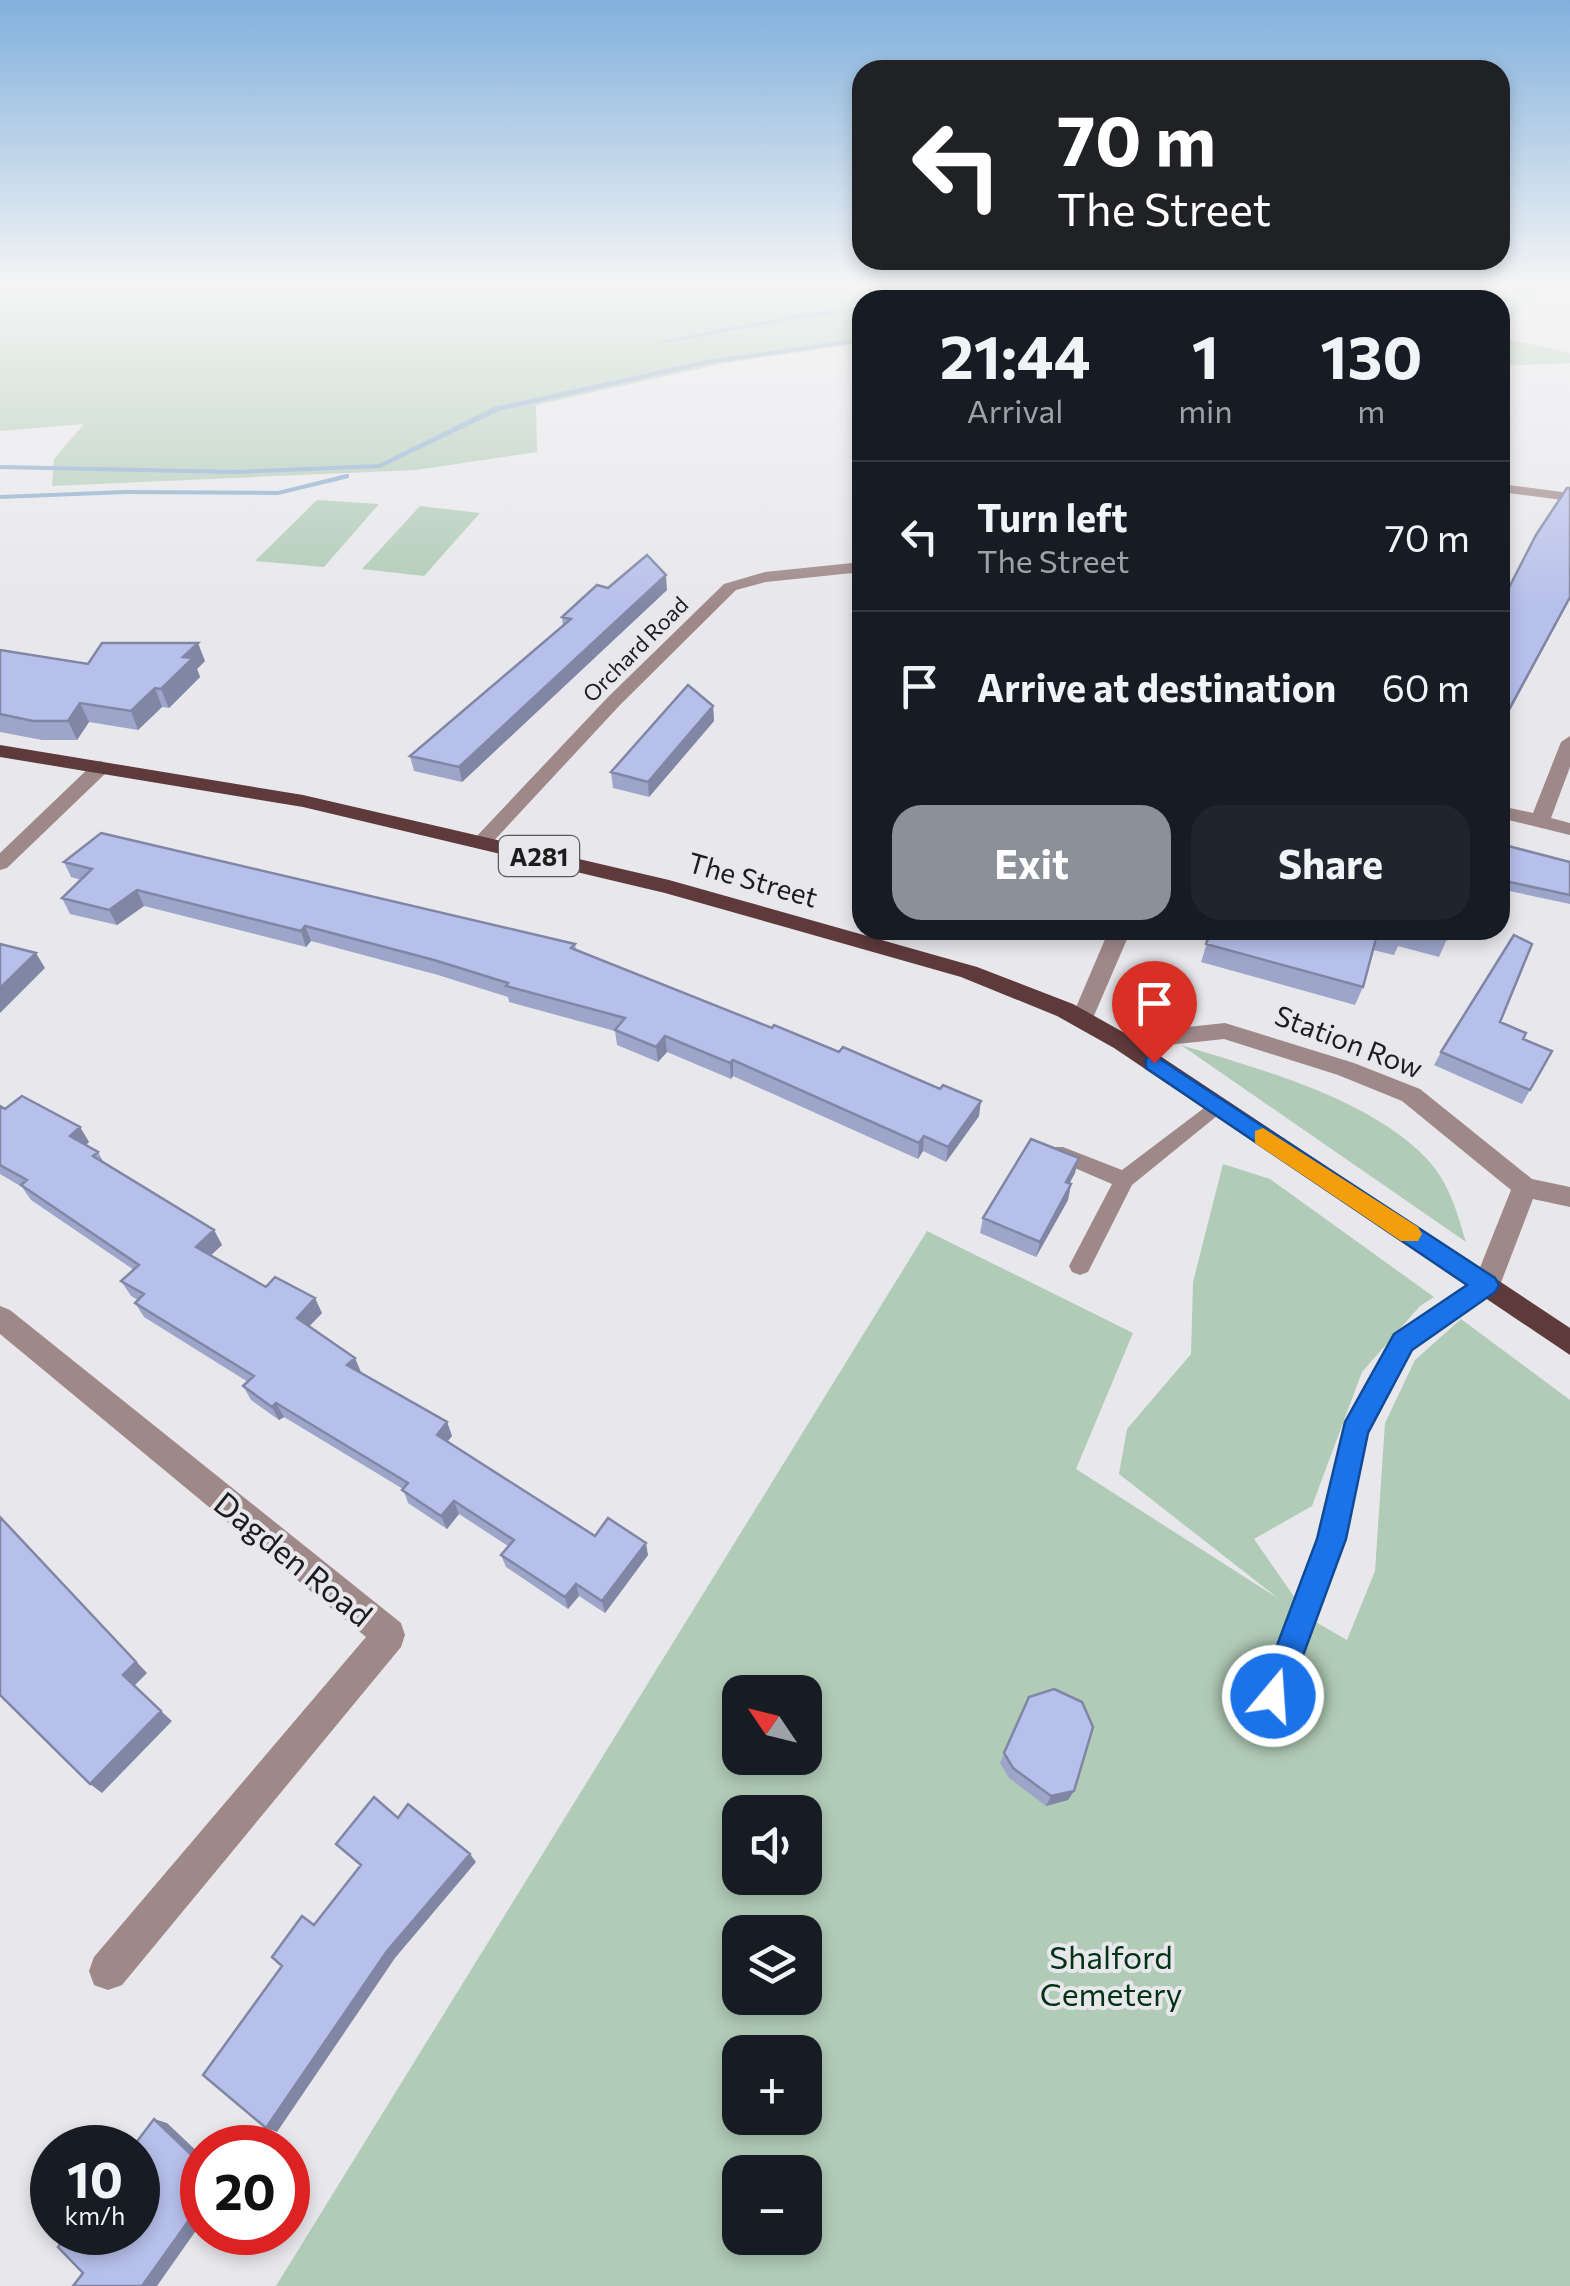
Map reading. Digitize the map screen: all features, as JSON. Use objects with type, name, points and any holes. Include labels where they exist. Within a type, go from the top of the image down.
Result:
[{"type":"main road","name":"The Street","points":[[0,750],[303,801],[668,886],[852,939]]},
{"type":"main road","name":"The Street","points":[[857,940],[969,972],[1082,1019],[1570,1343]]},
{"type":"street","points":[[1510,489],[1570,497]]},
{"type":"street","name":"Orchard Road","points":[[482,842],[614,701],[730,587],[765,578],[852,567]]},
{"type":"street","points":[[1540,821],[1570,742]]},
{"type":"street","points":[[0,864],[101,768]]},
{"type":"street","points":[[1510,814],[1570,830]]},
{"type":"street","points":[[1082,1019],[1116,940]]},
{"type":"street","name":"Station Row","points":[[1122,1042],[1225,1031],[1346,1068],[1410,1095],[1525,1187],[1570,1197]]},
{"type":"street","points":[[1486,1285],[1525,1187]]},
{"type":"street","name":"Dagden Road","points":[[0,1318],[388,1636],[108,1971]]},
{"type":"lane","points":[[1080,1266],[1124,1180],[1216,1106]]},
{"type":"lane","points":[[1046,1147],[1124,1180]]},
{"type":"lane","points":[[1273,1696],[1332,1539],[1355,1431],[1403,1342],[1486,1285]]},
{"type":"green space","points":[[0,395],[582,395],[536,405],[537,452],[416,470],[52,486],[54,459],[84,424],[0,431]]},
{"type":"green space","points":[[317,500],[379,504],[324,567],[255,561]]},
{"type":"green space","points":[[420,506],[480,513],[424,576],[362,569]]},
{"type":"green space","points":[[1181,1045],[1312,1088],[1375,1119],[1403,1138],[1441,1177],[1466,1242]]},
{"type":"green space","name":"Shalford Cemetery","points":[[1223,1164],[1270,1179],[1434,1297],[1420,1306],[1362,1372],[1312,1506],[1254,1539],[1297,1601],[1293,1609],[1347,1640],[1375,1571],[1385,1423],[1415,1360],[1461,1319],[1570,1400],[1570,2286],[276,2286],[295,2255],[310,2255],[310,2231],[927,1231],[1133,1333],[1076,1469],[1279,1599],[1119,1474],[1127,1429],[1191,1354],[1193,1282]]},
{"type":"building","points":[[1570,488],[1570,597],[1510,708],[1510,586],[1536,535]]},
{"type":"building","points":[[647,555],[666,575],[459,767],[410,756],[571,619],[562,617],[597,585],[608,588]]},
{"type":"building","points":[[102,643],[198,643],[183,657],[193,658],[131,711],[80,703],[68,721],[33,721],[0,714],[0,650],[88,664]]},
{"type":"building","points":[[688,685],[713,706],[648,782],[611,772]]},
{"type":"building","points":[[101,833],[575,944],[571,948],[772,1028],[774,1025],[839,1052],[843,1047],[940,1089],[943,1085],[981,1101],[948,1147],[924,1136],[919,1143],[733,1060],[730,1063],[665,1036],[656,1047],[615,1030],[625,1018],[506,986],[508,983],[434,960],[305,926],[301,931],[137,890],[109,910],[62,898],[92,869],[64,862]]},
{"type":"building","points":[[1510,847],[1570,862],[1570,895],[1510,882]]},
{"type":"building","points":[[1514,935],[1532,944],[1500,1022],[1526,1033],[1523,1039],[1552,1051],[1530,1090],[1441,1052]]},
{"type":"building","points":[[1207,940],[1376,940],[1363,987],[1206,944]]},
{"type":"building","points":[[0,944],[36,953],[0,988]]},
{"type":"building","points":[[22,1096],[80,1127],[70,1136],[98,1152],[93,1156],[214,1230],[196,1247],[266,1287],[275,1277],[315,1298],[297,1318],[355,1358],[347,1365],[447,1422],[437,1435],[595,1536],[608,1518],[646,1543],[602,1601],[576,1584],[565,1597],[501,1555],[514,1540],[454,1501],[441,1516],[402,1490],[408,1483],[276,1403],[272,1407],[243,1386],[254,1376],[135,1303],[144,1294],[121,1281],[139,1265],[21,1185],[27,1180],[0,1165],[0,1106],[5,1109]]},
{"type":"building","points":[[1031,1139],[1079,1158],[1066,1182],[1071,1184],[1040,1242],[983,1218]]},
{"type":"building","points":[[0,1517],[136,1662],[123,1675],[161,1711],[90,1784],[0,1695]]},
{"type":"building","points":[[1054,1689],[1082,1702],[1093,1727],[1074,1791],[1051,1796],[1013,1768],[1004,1753],[1029,1697]]},
{"type":"building","points":[[374,1797],[398,1818],[408,1804],[470,1854],[387,1951],[268,2125],[262,2125],[203,2075],[282,1966],[272,1957],[302,1916],[314,1925],[361,1865],[336,1844]]},
{"type":"building","points":[[154,2119],[180,2144],[180,2233],[142,2286],[73,2286],[83,2273],[66,2255],[160,2255],[160,2125],[149,2125]]},
{"type":"waterway","points":[[0,467],[237,472],[380,466],[497,409],[561,395]]},
{"type":"waterway","points":[[0,497],[125,492],[278,493],[346,476]]},
{"type":"slow traffic","points":[[1263,1137],[1410,1234]]},
{"type":"route","points":[[1154,1063],[1486,1285],[1403,1342],[1355,1431],[1332,1539],[1299,1618],[1273,1696]]}]
